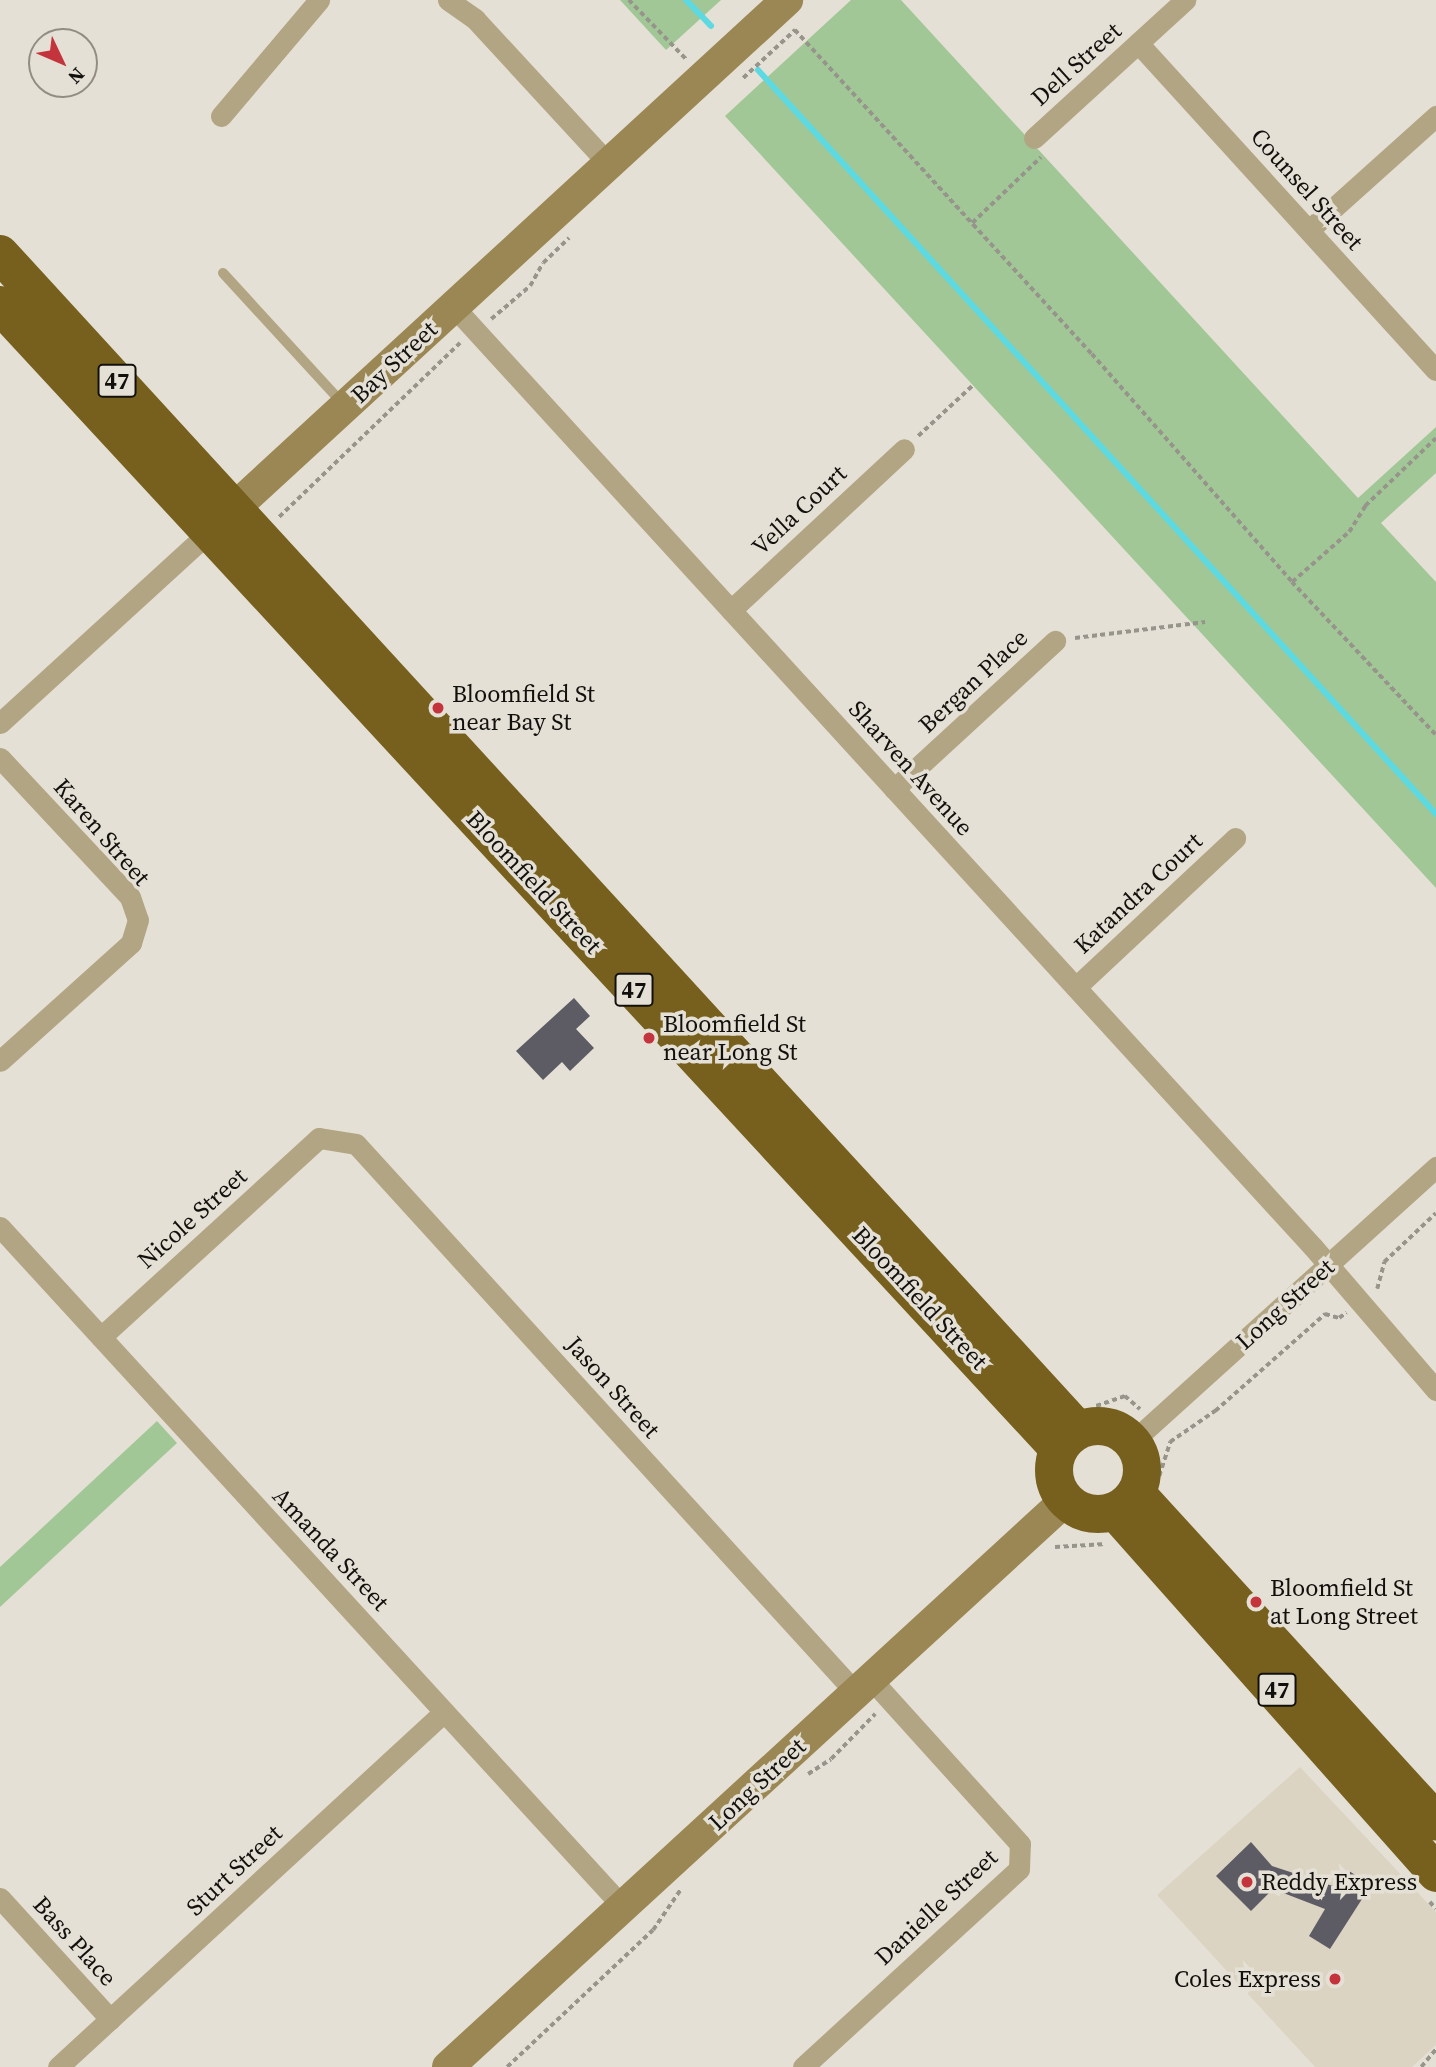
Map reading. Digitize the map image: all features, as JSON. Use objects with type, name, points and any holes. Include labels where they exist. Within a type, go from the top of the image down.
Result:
[{"type":"highway","name":"47","points":[[0,254],[222,520]]},
{"type":"highway","name":"47","points":[[0,304],[222,520]]},
{"type":"highway","name":"Bloomfield Street","points":[[222,520],[1069,1440]]},
{"type":"highway","points":[[1107,1426],[1133,1441],[1143,1467],[1138,1497],[1089,1513],[1066,1500],[1055,1476],[1069,1440],[1107,1426]]},
{"type":"highway","name":"47","points":[[1138,1497],[1436,1822]]},
{"type":"highway","name":"47","points":[[1138,1497],[1436,1873]]},
{"type":"street","points":[[221,116],[319,0]]},
{"type":"street","points":[[447,0],[475,19],[609,164]]},
{"type":"street","name":"Dell Street","points":[[1034,138],[1185,0]]},
{"type":"street","name":"Bay Street","points":[[0,723],[345,406],[464,318],[609,164],[786,13]]},
{"type":"street","name":"Counsel Street","points":[[1138,43],[1436,370]]},
{"type":"street","points":[[1309,230],[1436,116]]},
{"type":"street","name":"Sharven Avenue","points":[[464,318],[1076,987],[1436,1390]]},
{"type":"street","name":"Vella Court","points":[[731,610],[904,449]]},
{"type":"street","name":"Bergan Place","points":[[894,789],[1055,641]]},
{"type":"street","name":"Karen Street","points":[[0,758],[130,897],[138,920],[131,943],[0,1061]]},
{"type":"street","name":"Katandra Court","points":[[1076,987],[1235,838]]},
{"type":"street","name":"Nicole Street","points":[[101,1337],[319,1138]]},
{"type":"street","name":"Jason Street","points":[[319,1138],[356,1144],[873,1690]]},
{"type":"street","name":"Long Street","points":[[1133,1441],[1436,1167]]},
{"type":"street","name":"Amanda Street","points":[[0,1227],[623,1907]]},
{"type":"street","name":"Long Street","points":[[448,2067],[623,1907],[873,1690],[1066,1500]]},
{"type":"street","name":"Danielle Street","points":[[803,2067],[1019,1869],[1020,1844],[873,1690]]},
{"type":"street","name":"Sturt Street","points":[[58,2067],[444,1712]]},
{"type":"street","name":"Bass Place","points":[[0,1898],[110,2019]]},
{"type":"lane","points":[[223,273],[345,406]]},
{"type":"path","points":[[629,0],[690,62]]},
{"type":"path","points":[[735,85],[786,13],[1292,582],[1436,735]]},
{"type":"path","points":[[972,223],[1043,155],[1034,138]]},
{"type":"path","points":[[279,516],[464,318],[502,313],[530,286],[543,263],[576,231]]},
{"type":"path","points":[[904,449],[974,385]]},
{"type":"path","points":[[1292,582],[1349,532],[1365,506],[1436,438]]},
{"type":"path","points":[[1055,641],[1205,622]]},
{"type":"path","points":[[1138,1497],[1170,1442],[1215,1411],[1325,1314],[1339,1318],[1377,1289],[1384,1262],[1436,1213]]},
{"type":"path","points":[[1047,1553],[1058,1544]]},
{"type":"path","points":[[798,1780],[831,1759],[873,1690]]},
{"type":"path","points":[[507,2067],[653,1930],[685,1884]]},
{"type":"path","points":[[1421,2067],[1436,2049]]},
{"type":"shaded area","name":"Coles Express","points":[[1300,1767],[1436,1912],[1436,2045],[1412,2067],[1315,2067],[1157,1895]]},
{"type":"green space","points":[[620,0],[721,0],[666,50]]},
{"type":"green space","points":[[851,0],[901,0],[1358,498],[1436,427],[1436,473],[1381,523],[1436,582],[1436,888],[725,116]]},
{"type":"green space","points":[[157,1421],[177,1443],[0,1607],[0,1567]]},
{"type":"building","points":[[574,998],[590,1016],[576,1029],[594,1048],[570,1071],[562,1062],[543,1080],[516,1051]]},
{"type":"building","points":[[1251,1842],[1272,1866],[1339,1888],[1349,1871],[1371,1885],[1330,1949],[1309,1936],[1325,1909],[1273,1889],[1251,1911],[1216,1876]]},
{"type":"waterway","points":[[686,0],[711,26]]},
{"type":"waterway","points":[[758,70],[1436,814]]},
{"type":"place","name":"Bloomfield St near Bay St","points":[[438,708]]},
{"type":"place","name":"Bloomfield St near Long St","points":[[649,1038]]},
{"type":"place","name":"Bloomfield St at Long Street","points":[[1256,1602]]},
{"type":"place","name":"Reddy Express","points":[[1247,1882]]},
{"type":"place","name":"Coles Express","points":[[1335,1979]]}]
